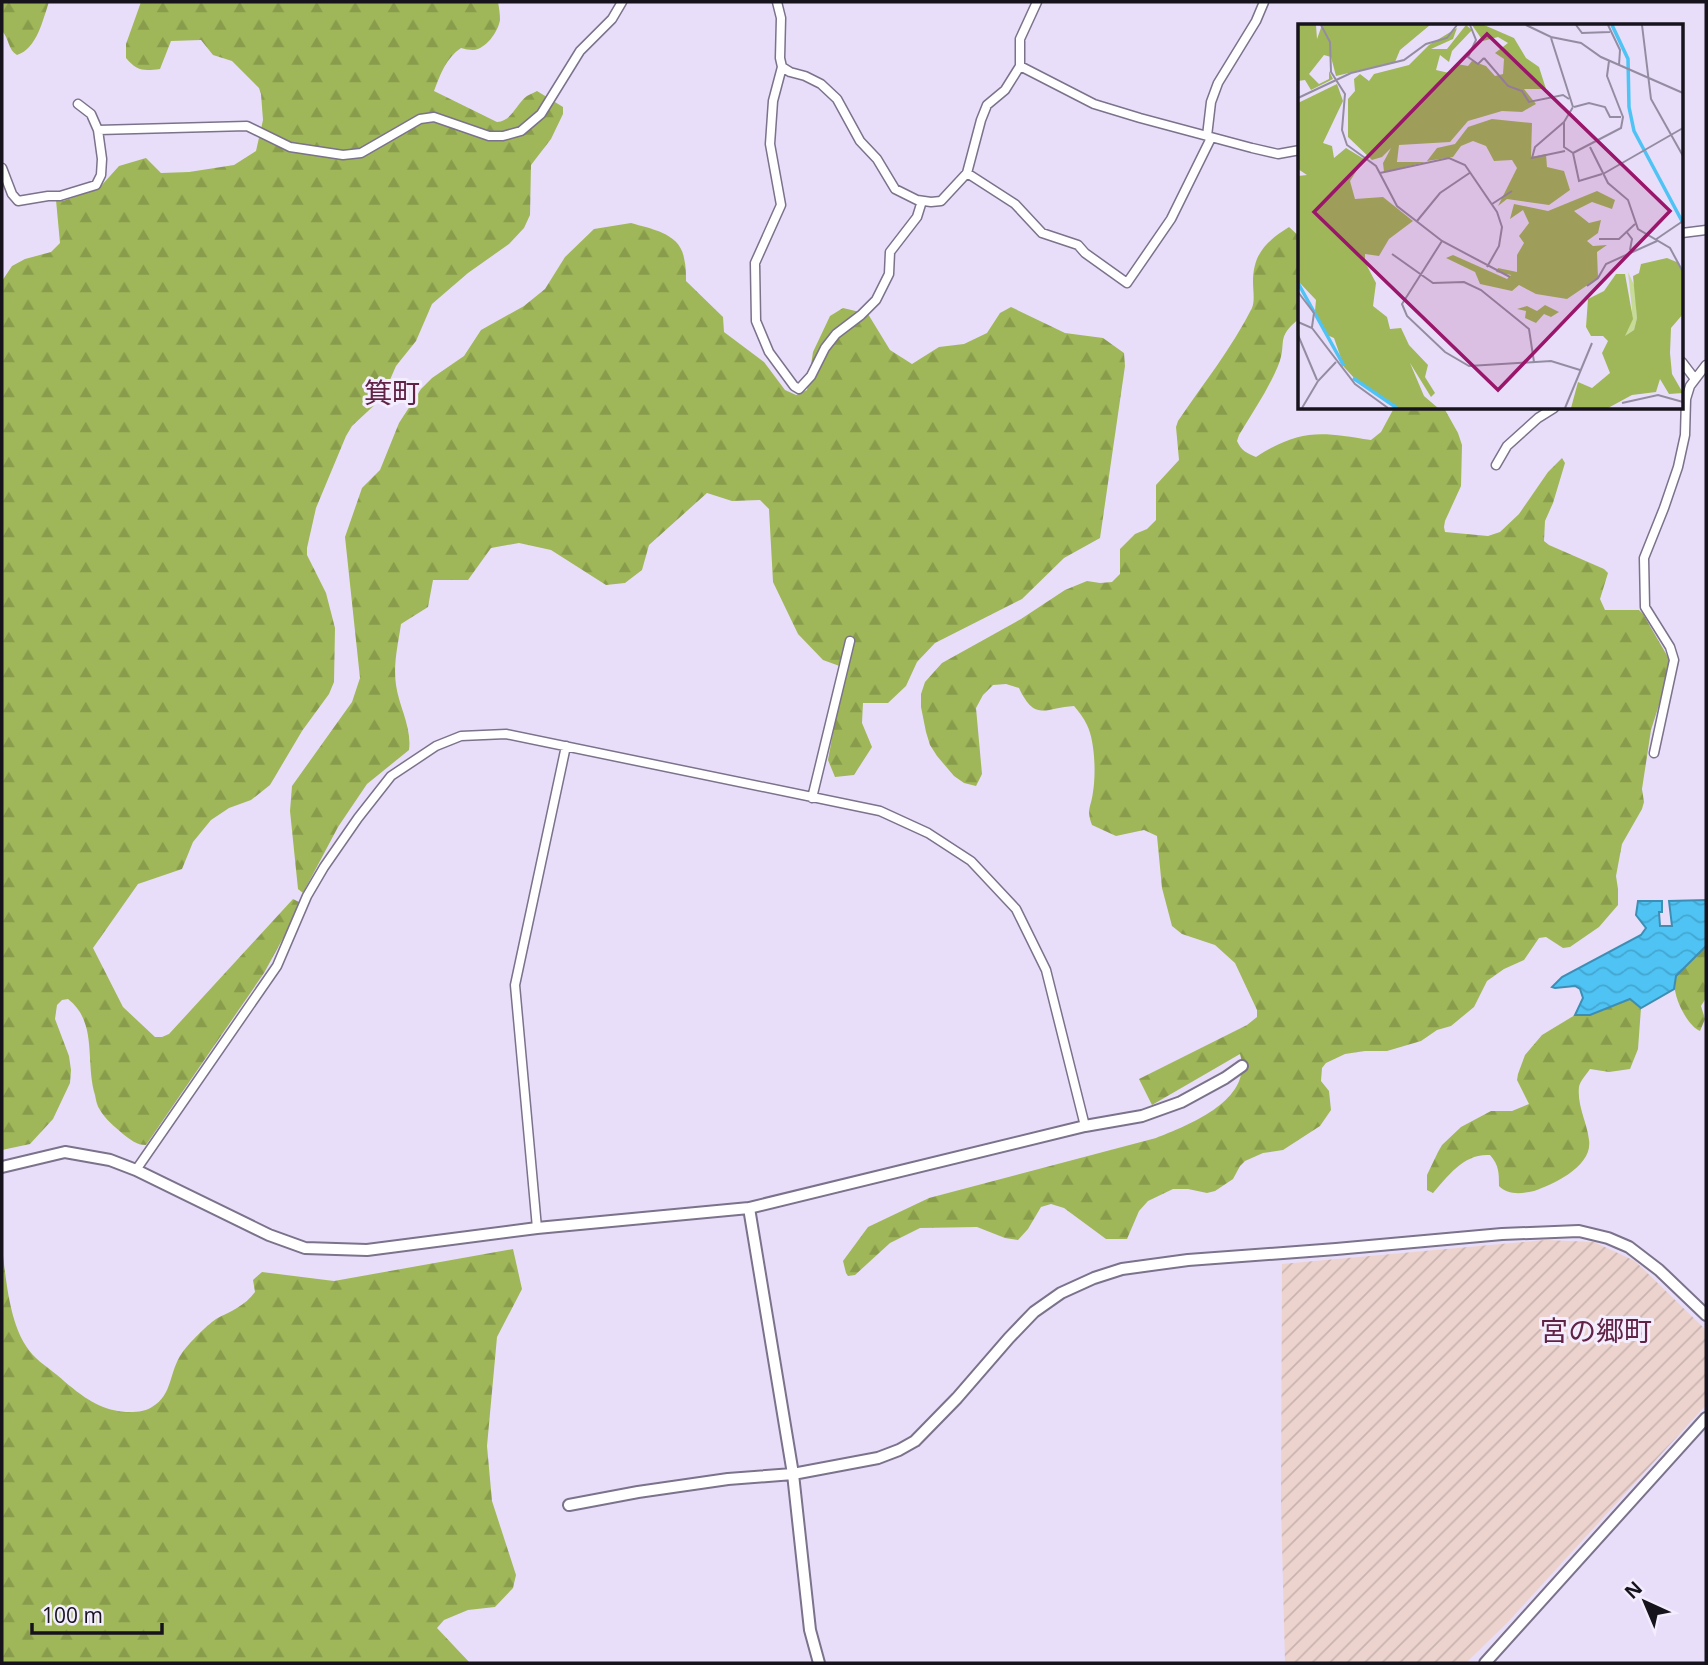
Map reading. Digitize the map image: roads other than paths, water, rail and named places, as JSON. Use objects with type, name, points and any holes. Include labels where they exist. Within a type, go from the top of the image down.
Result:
[{"type":"street","points":[[99,130],[247,126],[290,147],[343,155],[361,153],[421,119],[434,117],[489,136],[503,136],[521,131],[541,114],[580,51],[612,19],[622,2]]},
{"type":"street","points":[[778,2],[782,67],[773,101],[770,144],[781,205],[755,263],[756,321],[769,352],[794,386],[799,389],[811,376],[825,348],[836,334],[876,300],[888,274],[890,253],[917,217],[922,201]]},
{"type":"street","points":[[782,67],[821,84],[836,99],[860,141],[877,159],[895,189],[922,201],[941,201],[967,173],[987,105],[1005,90],[1020,65],[1020,39],[1037,2]]},
{"type":"street","points":[[967,173],[1015,204],[1042,233],[1078,245],[1127,283],[1171,219],[1209,137],[1211,102],[1218,83],[1256,21],[1264,2]]},
{"type":"street","points":[[1020,65],[1094,104],[1163,125],[1278,154],[1298,150]]},
{"type":"street","points":[[2,168],[12,194],[18,201],[60,196],[96,185],[101,175],[102,159],[99,130],[91,114],[78,104]]},
{"type":"street","points":[[1684,233],[1706,230]]},
{"type":"street","points":[[1684,365],[1695,379]]},
{"type":"street","points":[[1654,753],[1674,660],[1670,647],[1645,607],[1644,558],[1678,467],[1685,435],[1686,399],[1690,386],[1706,365]]},
{"type":"street","points":[[1496,465],[1507,446],[1551,410]]},
{"type":"street","points":[[812,798],[850,642]]},
{"type":"street","points":[[136,1170],[277,965],[307,896],[358,818],[391,776],[436,746],[461,736],[506,734],[880,811],[928,833],[971,861],[1016,909],[1046,970],[1085,1126]]},
{"type":"street","points":[[537,1228],[514,985],[566,746]]},
{"type":"street","points":[[2,1167],[65,1152],[110,1160],[269,1235],[305,1248],[367,1250],[537,1228],[749,1208],[1085,1126],[1142,1116],[1181,1102],[1242,1066]]},
{"type":"street","points":[[749,1208],[793,1474],[810,1630],[819,1663]]},
{"type":"street","points":[[569,1505],[728,1479],[793,1474],[878,1458],[899,1450],[915,1441],[1034,1312],[1077,1285],[1122,1269],[1188,1260],[1502,1234],[1578,1231],[1608,1238],[1629,1247],[1659,1270],[1706,1315]]},
{"type":"street","points":[[1485,1663],[1706,1418]]},
{"type":"water","points":[[1706,900],[1706,946],[1676,976],[1674,989],[1641,1008],[1630,999],[1590,1015],[1575,1015],[1583,998],[1580,989],[1575,986],[1552,987],[1562,977],[1641,935],[1646,928],[1636,915],[1638,901],[1662,901],[1662,912],[1659,912],[1660,926],[1672,926],[1669,901]]},
{"type":"district","name":"箕町","points":[[392,392]]},
{"type":"district","name":"宮の郷町","points":[[1596,1330]]}]
